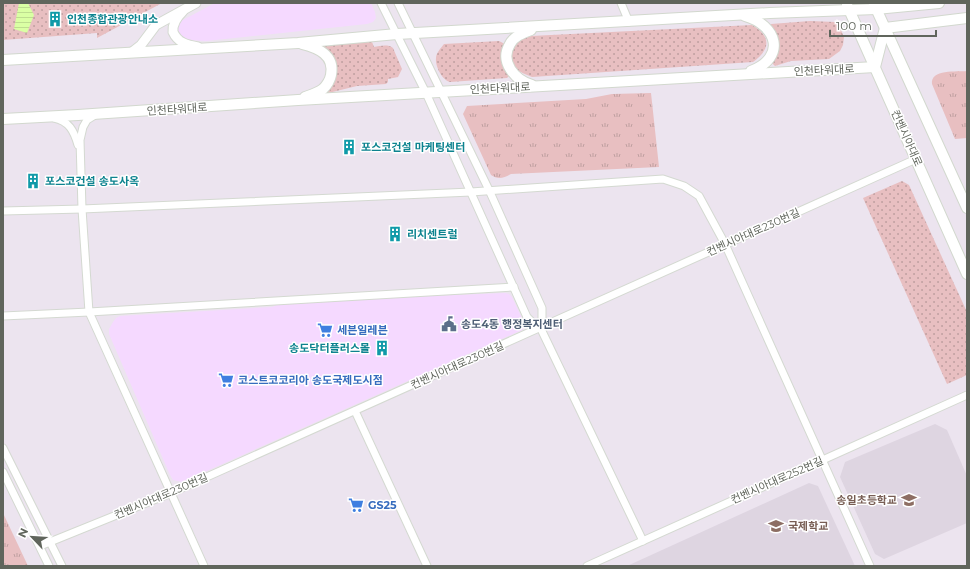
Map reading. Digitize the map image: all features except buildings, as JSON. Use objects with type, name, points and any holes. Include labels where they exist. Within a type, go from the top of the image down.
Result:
[{"type":"main road","points":[[3,60],[298,43],[397,34],[740,15],[848,6],[938,3]]},
{"type":"main road","name":"컨벤시아대로","points":[[848,6],[967,274]]},
{"type":"main road","points":[[874,6],[967,208]]},
{"type":"main road","points":[[740,15],[755,20],[766,28],[773,36],[774,47],[771,57],[764,65],[740,74]]},
{"type":"main road","points":[[885,28],[967,18]]},
{"type":"main road","points":[[537,86],[524,82],[514,75],[508,66],[507,54],[509,44],[514,38],[538,27]]},
{"type":"main road","points":[[875,67],[885,28]]},
{"type":"main road","points":[[298,43],[322,52],[330,59],[332,69],[330,79],[324,88],[298,100]]},
{"type":"main road","name":"인천타워대로","points":[[3,119],[298,100],[875,67]]},
{"type":"street","points":[[132,52],[141,45],[156,25],[196,3]]},
{"type":"street","points":[[381,3],[426,93],[527,317],[534,324],[540,327],[643,541]]},
{"type":"street","points":[[398,3],[489,190],[542,308],[542,320],[540,327]]},
{"type":"street","points":[[621,3],[629,22]]},
{"type":"street","points":[[185,8],[177,17],[173,32],[177,39],[184,44],[205,48]]},
{"type":"street","points":[[99,114],[91,117],[83,127],[80,140],[82,209],[89,312],[204,566]]},
{"type":"street","points":[[46,117],[62,121],[70,126],[80,153]]},
{"type":"street","name":"컨벤시아대로230번길","points":[[40,546],[171,493],[916,159]]},
{"type":"street","points":[[3,211],[82,209],[471,192],[663,179],[684,186],[699,196],[725,244],[870,566]]},
{"type":"street","points":[[3,316],[514,287]]},
{"type":"street","name":"컨벤시아대로252번길","points":[[588,566],[967,395]]},
{"type":"street","points":[[355,411],[427,566]]},
{"type":"street","points":[[3,449],[62,566]]},
{"type":"street","points":[[3,472],[49,566]]},
{"type":"shaded area","points":[[19,3],[28,3],[34,15],[27,33],[14,29]]},
{"type":"shaded area","points":[[215,3],[371,3],[376,18],[373,22],[367,24],[206,41],[190,40],[182,37],[177,29],[181,21]]},
{"type":"shaded area","points":[[505,293],[512,297],[525,325],[522,330],[182,482],[173,480],[170,475],[109,334],[109,329],[113,322],[120,316],[272,307],[284,302]]},
{"type":"shaded area","name":"송일초등학교","points":[[935,424],[947,430],[967,476],[967,523],[884,559],[875,554],[840,477],[845,462]]},
{"type":"shaded area","name":"국제학교","points":[[809,483],[818,486],[855,566],[627,566]]},
{"type":"green space","points":[[3,3],[162,3],[97,38],[97,33],[3,40]]},
{"type":"green space","points":[[810,21],[835,22],[840,28],[844,37],[843,45],[840,51],[829,59],[791,61],[775,66],[772,63],[775,57],[769,27],[771,24]]},
{"type":"green space","points":[[752,25],[763,34],[766,43],[766,47],[763,52],[753,62],[532,77],[516,68],[511,60],[511,55],[516,42],[531,36]]},
{"type":"green space","points":[[370,41],[374,47],[386,46],[393,48],[402,69],[398,77],[388,79],[386,84],[357,86],[320,95],[335,74],[316,45]]},
{"type":"green space","points":[[499,41],[505,44],[509,73],[507,78],[450,82],[444,79],[437,65],[436,56],[444,44]]},
{"type":"green space","points":[[967,71],[967,138],[955,139],[932,84],[935,76],[945,72]]},
{"type":"green space","points":[[651,93],[659,167],[511,174],[496,178],[491,175],[463,114],[467,106],[586,99],[612,94]]},
{"type":"green space","points":[[902,181],[909,185],[967,312],[967,375],[947,384],[863,198]]},
{"type":"green space","points":[[3,513],[28,566],[3,566]]},
{"type":"place","name":"인천종합관광안내소","points":[[55,19]]},
{"type":"place","name":"포스코건설 마케팅센터","points":[[349,147]]},
{"type":"place","name":"포스코건설 송도사옥","points":[[33,181]]},
{"type":"place","name":"리치센트럴","points":[[395,234]]},
{"type":"place","name":"송도4동 행정복지센터","points":[[449,324]]},
{"type":"place","name":"세븐일레븐","points":[[325,330]]},
{"type":"place","name":"송도닥터플러스몰","points":[[382,348]]},
{"type":"place","name":"코스트코코리아 송도국제도시점","points":[[226,380]]},
{"type":"place","name":"송일초등학교","points":[[909,500]]},
{"type":"place","name":"GS25","points":[[356,505]]},
{"type":"place","name":"국제학교","points":[[776,526]]}]
